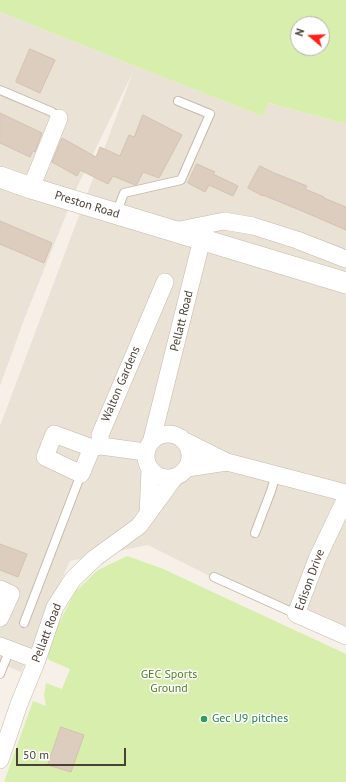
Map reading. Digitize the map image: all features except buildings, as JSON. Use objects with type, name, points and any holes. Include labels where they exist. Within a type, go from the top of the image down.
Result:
[{"type":"street","points":[[31,188],[60,118]]},
{"type":"street","name":"Preston Road","points":[[0,178],[346,283]]},
{"type":"street","name":"Preston Road","points":[[175,232],[224,221],[253,226],[297,240],[346,259]]},
{"type":"street","name":"Pellatt Road","points":[[148,514],[150,470],[146,462],[149,446],[162,402],[202,239]]},
{"type":"street","name":"Walton Gardens","points":[[81,474],[96,447],[165,282]]},
{"type":"street","points":[[162,402],[190,456],[180,473]]},
{"type":"street","points":[[81,474],[45,457],[54,434],[96,447],[149,446],[164,434],[180,438],[227,462],[346,493]]},
{"type":"street","points":[[150,470],[160,477],[227,462]]},
{"type":"street","name":"Pellatt Road","points":[[0,760],[18,704],[37,660],[55,607],[73,579],[95,558],[139,526],[180,473]]},
{"type":"street","name":"Edison Drive","points":[[346,498],[317,559],[296,614],[346,636]]},
{"type":"street","points":[[0,589],[11,594],[0,618]]},
{"type":"street","points":[[5,647],[37,660]]},
{"type":"lane","points":[[0,90],[52,112],[60,118]]},
{"type":"lane","points":[[116,214],[124,193],[180,180],[210,114],[178,101]]},
{"type":"lane","points":[[24,623],[81,474]]},
{"type":"lane","points":[[255,534],[276,475]]},
{"type":"lane","points":[[214,577],[296,614]]},
{"type":"lane","points":[[0,674],[5,647]]},
{"type":"shaded area","points":[[0,12],[262,116],[268,103],[346,124],[346,644],[148,545],[70,561],[21,672],[0,663],[0,426],[133,72],[78,185],[25,317],[0,386]]},
{"type":"green space","points":[[0,0],[346,0],[346,124],[269,103],[262,116],[0,12]]},
{"type":"green space","name":"GEC Sports Ground","points":[[127,556],[161,568],[346,654],[346,782],[4,782],[33,701],[46,706],[44,695],[46,683],[62,689],[70,669],[49,660],[47,654],[56,629],[75,592],[98,570]]},
{"type":"place","name":"Gec U9 pitches","points":[[204,719]]}]
